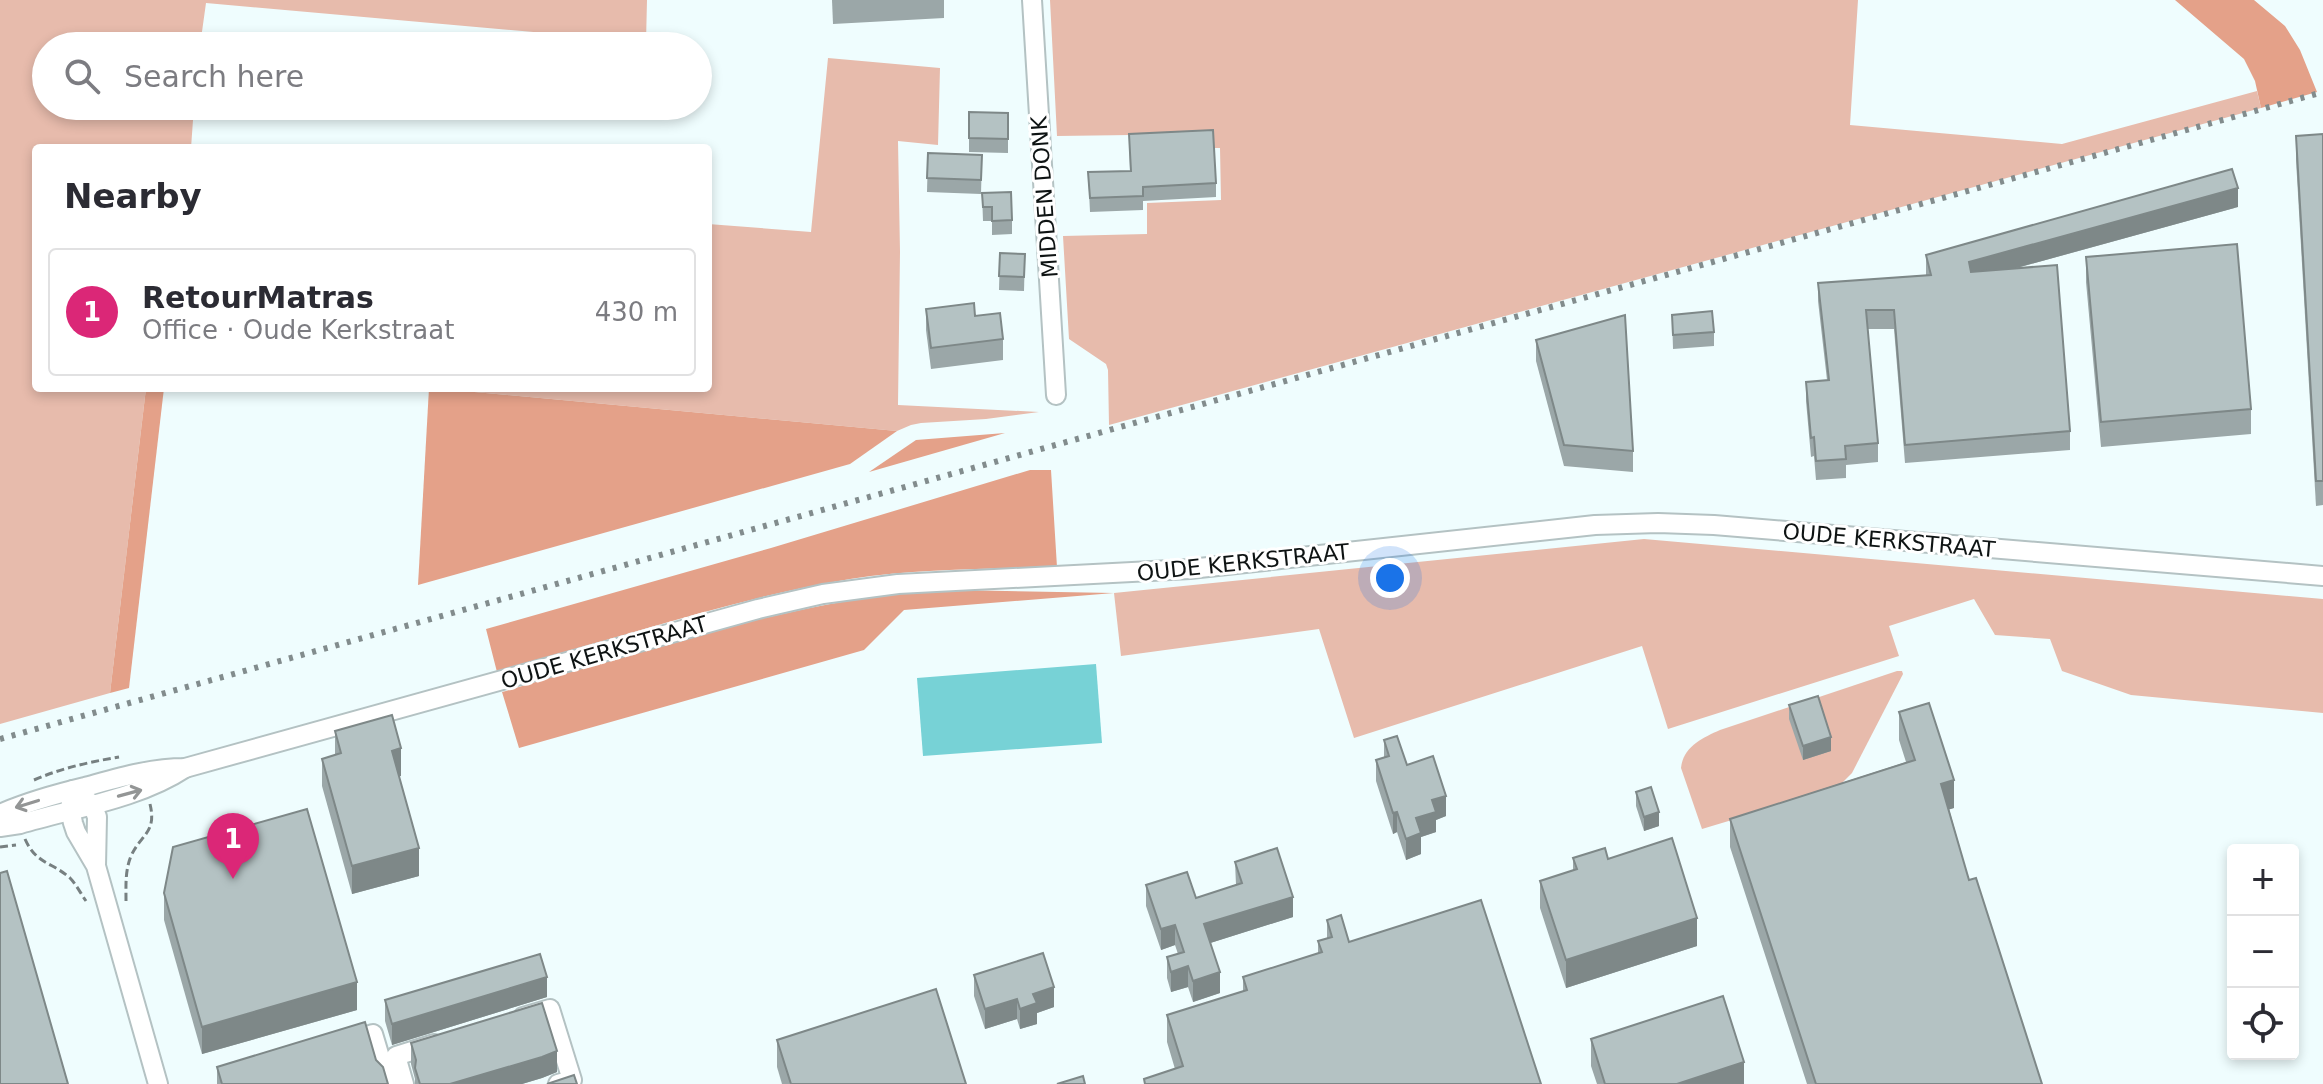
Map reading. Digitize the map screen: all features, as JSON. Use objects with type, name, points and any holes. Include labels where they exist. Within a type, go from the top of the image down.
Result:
[{"type":"street","name":"MIDDEN DONK","points":[[1032,0],[1056,395]]},
{"type":"street","name":"OUDE KERKSTRAAT","points":[[0,814],[73,790],[140,772],[185,768],[758,609],[823,594],[898,584],[1190,569],[1595,525],[1658,523],[1714,525],[2323,576]]},
{"type":"street","name":"OUDE KERKSTRAAT","points":[[0,827],[146,789],[185,768]]},
{"type":"street","points":[[96,866],[98,827],[92,804],[73,790],[70,809],[76,832],[96,866],[158,1084]]},
{"type":"street","points":[[508,1022],[550,1009],[572,1080],[558,1084]]},
{"type":"street","points":[[329,1048],[373,1034],[388,1084]]},
{"type":"street","points":[[404,1084],[396,1056],[452,1039]]},
{"type":"path","points":[[126,903],[126,874],[132,854],[154,817],[146,789]]},
{"type":"path","points":[[20,824],[31,851],[38,859],[70,879],[88,904]]},
{"type":"shaded area","points":[[0,0],[647,0],[646,32],[533,32],[206,3],[202,32],[32,32],[32,120],[193,120],[191,144],[32,144],[32,392],[146,392],[110,693],[0,724]]},
{"type":"shaded area","points":[[1050,0],[1858,0],[1850,125],[2062,144],[2257,91],[2261,108],[1109,425],[1106,364],[1069,339],[1063,236],[1147,234],[1147,203],[1221,200],[1220,148],[1133,148],[1131,135],[1057,136]]},
{"type":"shaded area","points":[[2175,0],[2254,0],[2285,26],[2300,50],[2317,92],[2261,108],[2255,81],[2244,59]]},
{"type":"shaded area","points":[[828,58],[940,68],[938,145],[898,141],[898,405],[1039,412],[921,423],[897,431],[474,392],[712,392],[712,224],[811,232]]},
{"type":"shaded area","points":[[146,392],[164,392],[129,688],[110,693]]},
{"type":"shaded area","points":[[429,392],[473,392],[897,431],[850,464],[418,585]]},
{"type":"shaded area","points":[[1005,433],[869,472],[916,440]]},
{"type":"shaded area","points":[[1030,470],[1051,470],[1057,567],[876,575],[805,587],[497,672],[486,629]]},
{"type":"shaded area","points":[[1644,539],[2323,599],[2323,713],[2131,695],[2062,671],[2050,639],[1995,635],[1974,599],[1889,626],[1899,656],[1668,729],[1642,646],[1354,738],[1319,629],[1121,656],[1114,593]]},
{"type":"shaded area","points":[[957,590],[1114,593],[904,610],[864,650],[519,748],[502,692],[764,618],[866,598]]},
{"type":"shaded area","points":[[1897,671],[1903,674],[1852,773],[1843,782],[1832,790],[1702,829],[1681,768],[1685,754],[1694,744],[1720,730]]},
{"type":"water","points":[[1096,664],[1102,743],[923,756],[917,678]]},
{"type":"building","points":[[969,112],[1008,113],[1008,139],[969,138]]},
{"type":"building","points":[[1213,130],[1216,183],[1143,187],[1143,196],[1090,198],[1088,172],[1131,171],[1129,134]]},
{"type":"building","points":[[2323,134],[2323,481],[2316,481],[2296,136]]},
{"type":"building","points":[[928,153],[982,155],[981,180],[927,178]]},
{"type":"building","points":[[2232,169],[2238,188],[1969,262],[1971,272],[2057,265],[2070,431],[1905,445],[1894,310],[1866,310],[1878,443],[1845,446],[1846,459],[1816,461],[1806,382],[1829,380],[1818,283],[1931,275],[1926,255]]},
{"type":"building","points":[[1011,192],[1012,220],[992,221],[992,207],[983,207],[982,193]]},
{"type":"building","points":[[2237,244],[2251,409],[2101,422],[2086,257]]},
{"type":"building","points":[[1000,253],[1025,254],[1024,277],[999,276]]},
{"type":"building","points":[[974,303],[975,316],[1000,313],[1003,339],[931,348],[926,309]]},
{"type":"building","points":[[1712,311],[1714,332],[1673,335],[1672,315]]},
{"type":"building","points":[[1625,315],[1633,451],[1564,445],[1536,340]]},
{"type":"building","points":[[1818,696],[1831,737],[1803,746],[1789,705]]},
{"type":"building","points":[[1929,703],[1954,780],[1941,784],[1969,880],[1976,878],[2042,1084],[1816,1084],[1730,819],[1915,760],[1899,712]]},
{"type":"building","points":[[392,715],[401,748],[392,751],[419,848],[352,866],[322,759],[341,753],[335,731]]},
{"type":"building","points":[[1397,736],[1407,765],[1433,756],[1446,796],[1432,800],[1436,812],[1416,818],[1421,833],[1406,839],[1397,812],[1393,813],[1376,760],[1389,756],[1384,740]]},
{"type":"building","points":[[1651,787],[1659,812],[1644,817],[1636,792]]},
{"type":"building","points":[[307,809],[357,982],[202,1027],[164,893],[173,847]]},
{"type":"building","points":[[1672,838],[1697,918],[1566,960],[1540,881],[1577,869],[1573,858],[1605,848],[1608,859]]},
{"type":"building","points":[[1277,848],[1293,897],[1204,924],[1220,972],[1193,981],[1188,966],[1171,972],[1167,957],[1184,952],[1175,925],[1161,929],[1146,885],[1187,872],[1196,898],[1242,883],[1235,862]]},
{"type":"building","points":[[7,871],[68,1084],[0,1084],[0,873]]},
{"type":"building","points":[[1481,900],[1541,1084],[1145,1084],[1144,1079],[1183,1066],[1167,1015],[1247,990],[1243,977],[1322,952],[1318,941],[1332,937],[1327,920],[1341,915],[1349,942]]},
{"type":"building","points":[[1043,953],[1054,987],[1033,994],[1037,1003],[1020,1009],[1017,999],[985,1009],[974,975]]},
{"type":"building","points":[[540,954],[547,977],[392,1024],[385,1000]]},
{"type":"building","points":[[936,989],[966,1084],[791,1084],[777,1040]]},
{"type":"building","points":[[1723,996],[1744,1062],[1677,1084],[1605,1084],[1591,1039]]},
{"type":"building","points":[[542,1003],[557,1051],[450,1084],[420,1084],[411,1043]]},
{"type":"building","points":[[365,1022],[376,1060],[383,1067],[388,1084],[222,1084],[217,1067]]},
{"type":"building","points":[[574,1075],[577,1084],[547,1084]]},
{"type":"building","points":[[1083,1076],[1085,1084],[1057,1084]]},
{"type":"railway","points":[[0,739],[2323,92]]},
{"type":"place","name":"RetourMatras","points":[[233,879]]}]
